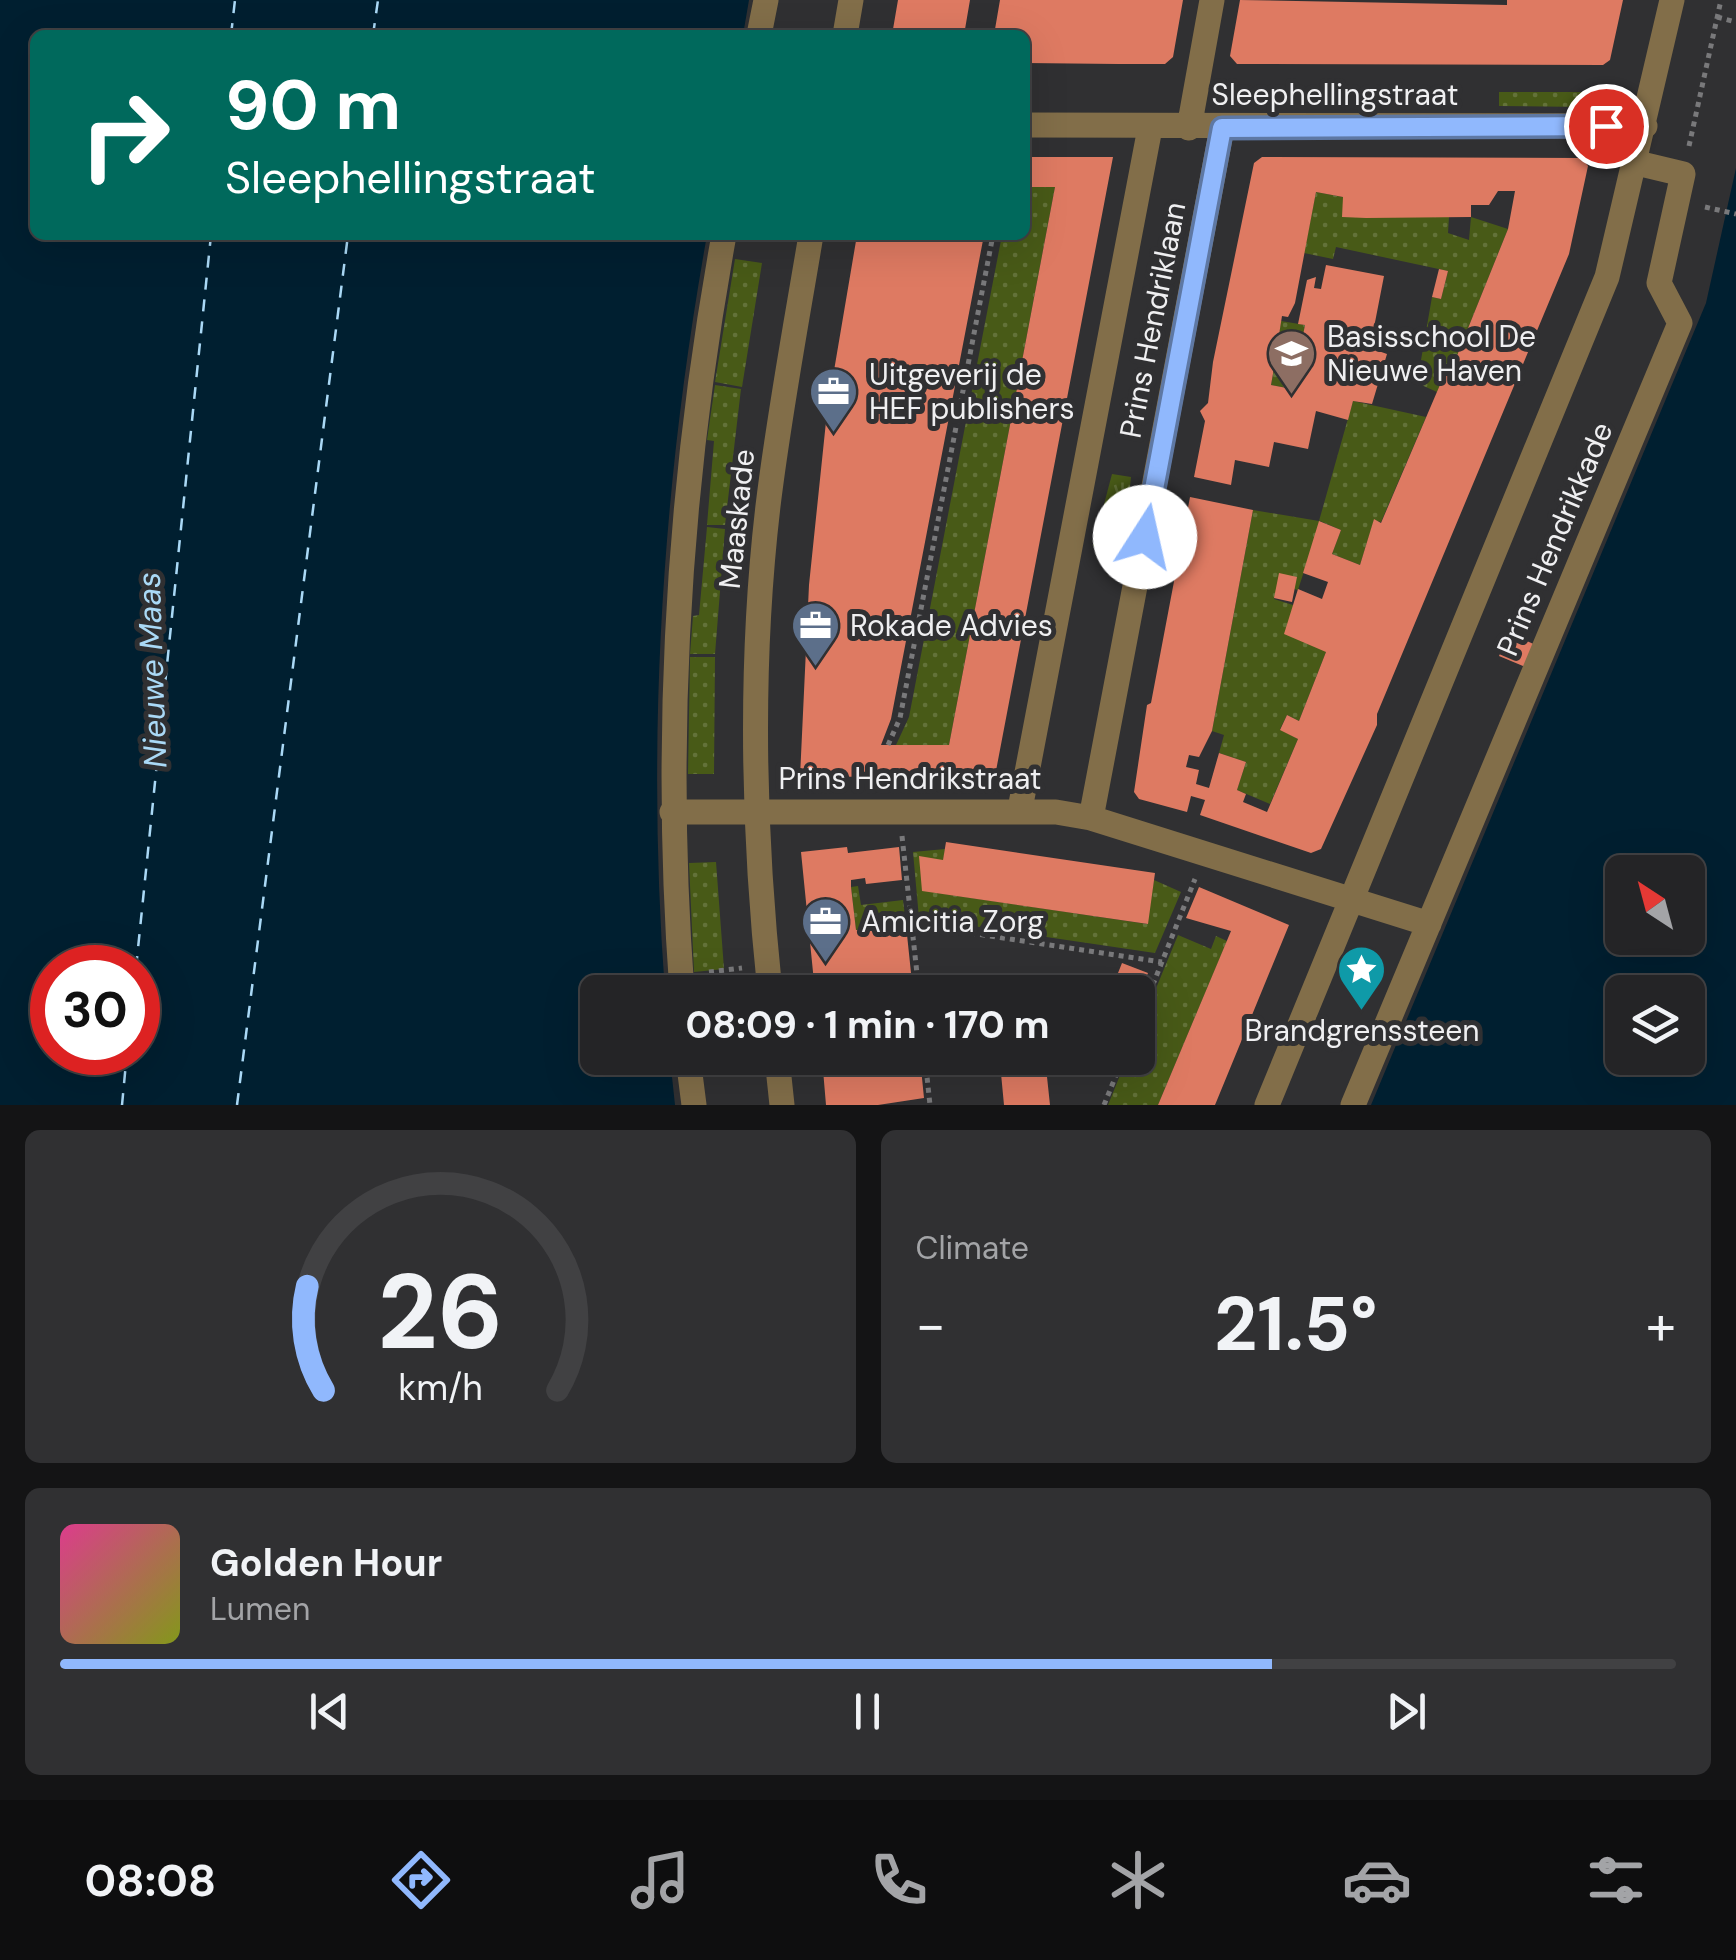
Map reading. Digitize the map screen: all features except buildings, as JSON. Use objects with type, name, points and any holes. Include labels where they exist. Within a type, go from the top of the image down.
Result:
[{"type":"street","points":[[761,30],[766,0]]},
{"type":"street","points":[[846,30],[851,0]]},
{"type":"street","points":[[1189,128],[1212,0]]},
{"type":"street","name":"Prins Hendrikkade","points":[[1267,1105],[1601,294],[1646,126],[1672,0]]},
{"type":"street","name":"Sleephellingstraat","points":[[1030,125],[1646,126]]},
{"type":"street","name":"Prins Hendriklaan","points":[[1020,809],[1150,128]]},
{"type":"street","name":"Prins Hendriklaan","points":[[1092,818],[1222,128]]},
{"type":"street","points":[[1636,163],[1683,174]]},
{"type":"street","name":"Prins Hendrikkade","points":[[1353,1105],[1680,323],[1659,283],[1683,174]]},
{"type":"street","name":"Maaskade","points":[[681,975],[672,812],[681,537],[698,380],[723,240]]},
{"type":"street","name":"Maaskade","points":[[768,975],[756,812],[758,657],[768,509],[810,240]]},
{"type":"street","name":"Prins Hendrikstraat","points":[[756,812],[1020,809],[1092,818],[1352,900]]},
{"type":"street","points":[[672,812],[756,812]]},
{"type":"street","points":[[1352,900],[1428,924]]},
{"type":"street","points":[[690,1075],[694,1105]]},
{"type":"street","points":[[779,1075],[782,1105]]},
{"type":"path","points":[[1683,174],[1721,0]]},
{"type":"path","points":[[1717,17],[1736,22]]},
{"type":"path","points":[[1692,204],[1736,214]]},
{"type":"path","points":[[888,745],[900,718],[992,240]]},
{"type":"path","points":[[896,810],[916,975]]},
{"type":"path","points":[[1155,980],[1206,854]]},
{"type":"path","points":[[911,924],[1162,962]]},
{"type":"path","points":[[722,975],[767,965]]},
{"type":"path","points":[[927,1075],[930,1105]]},
{"type":"path","points":[[1104,1105],[1116,1075]]},
{"type":"green space","points":[[1229,91],[1322,91],[1322,106],[1229,106]]},
{"type":"green space","points":[[1499,92],[1586,92],[1586,107],[1499,106]]},
{"type":"green space","points":[[1030,187],[1055,187],[1019,377],[1006,374],[1005,381],[1018,383],[949,745],[896,745],[909,717],[1001,240],[1030,240]]},
{"type":"green space","points":[[1316,192],[1343,197],[1343,217],[1449,217],[1448,233],[1469,240],[1471,217],[1508,229],[1452,368],[1447,367],[1437,392],[1417,383],[1432,297],[1441,299],[1448,271],[1336,247],[1333,259],[1304,253]]},
{"type":"green space","points":[[735,259],[762,263],[742,387],[715,382]]},
{"type":"green space","points":[[1281,321],[1305,325],[1292,389],[1271,385],[1274,368],[1282,369],[1285,356],[1276,354]]},
{"type":"green space","points":[[715,385],[741,389],[725,525],[707,525],[714,441],[707,440]]},
{"type":"green space","points":[[1353,401],[1426,417],[1381,522],[1374,520],[1360,565],[1332,554],[1341,530],[1320,521],[1298,590],[1279,585],[1274,599],[1293,605],[1326,652],[1299,721],[1287,715],[1280,729],[1298,739],[1270,804],[1237,790],[1246,762],[1219,753],[1224,735],[1212,731],[1253,510],[1319,521]]},
{"type":"green space","points":[[1112,474],[1131,477],[1123,552],[1093,546]]},
{"type":"green space","points":[[707,527],[725,529],[715,654],[690,654],[693,616],[699,615]]},
{"type":"green space","points":[[690,657],[715,657],[714,774],[688,774]]},
{"type":"green space","points":[[945,849],[938,893],[1147,924],[1154,880],[1181,892],[1155,953],[919,918],[913,852]]},
{"type":"green space","points":[[716,862],[724,969],[694,972],[689,863]]},
{"type":"green space","points":[[858,886],[861,905],[903,900],[906,925],[856,930],[851,887]]},
{"type":"green space","points":[[1178,935],[1211,949],[1216,936],[1227,941],[1158,1105],[1108,1105],[1120,1075],[1155,1075],[1155,991]]},
{"type":"water","name":"Nieuwe Maas","points":[[0,0],[749,0],[744,30],[30,30],[30,240],[706,240],[679,423],[662,612],[657,802],[664,975],[580,975],[580,1075],[672,1075],[675,1105],[0,1105]]},
{"type":"water","points":[[1736,168],[1736,1105],[1371,1105],[1706,303]]},
{"type":"ferry route","points":[[232,30],[235,0]]},
{"type":"ferry route","points":[[374,30],[378,0]]},
{"type":"ferry route","points":[[138,945],[210,240]]},
{"type":"ferry route","points":[[237,1105],[347,240]]},
{"type":"ferry route","points":[[122,1105],[125,1075]]},
{"type":"place","name":"Basisschool De Nieuwe Haven","points":[[1292,396]]},
{"type":"place","name":"Uitgeverij de HEF publishers","points":[[834,434]]},
{"type":"place","name":"Rokade Advies","points":[[815,668]]},
{"type":"place","name":"Amicitia Zorg","points":[[826,964]]},
{"type":"place","name":"Brandgrenssteen","points":[[1362,1012]]},
{"type":"route","points":[[1145,537],[1222,128],[1606,126]]}]
